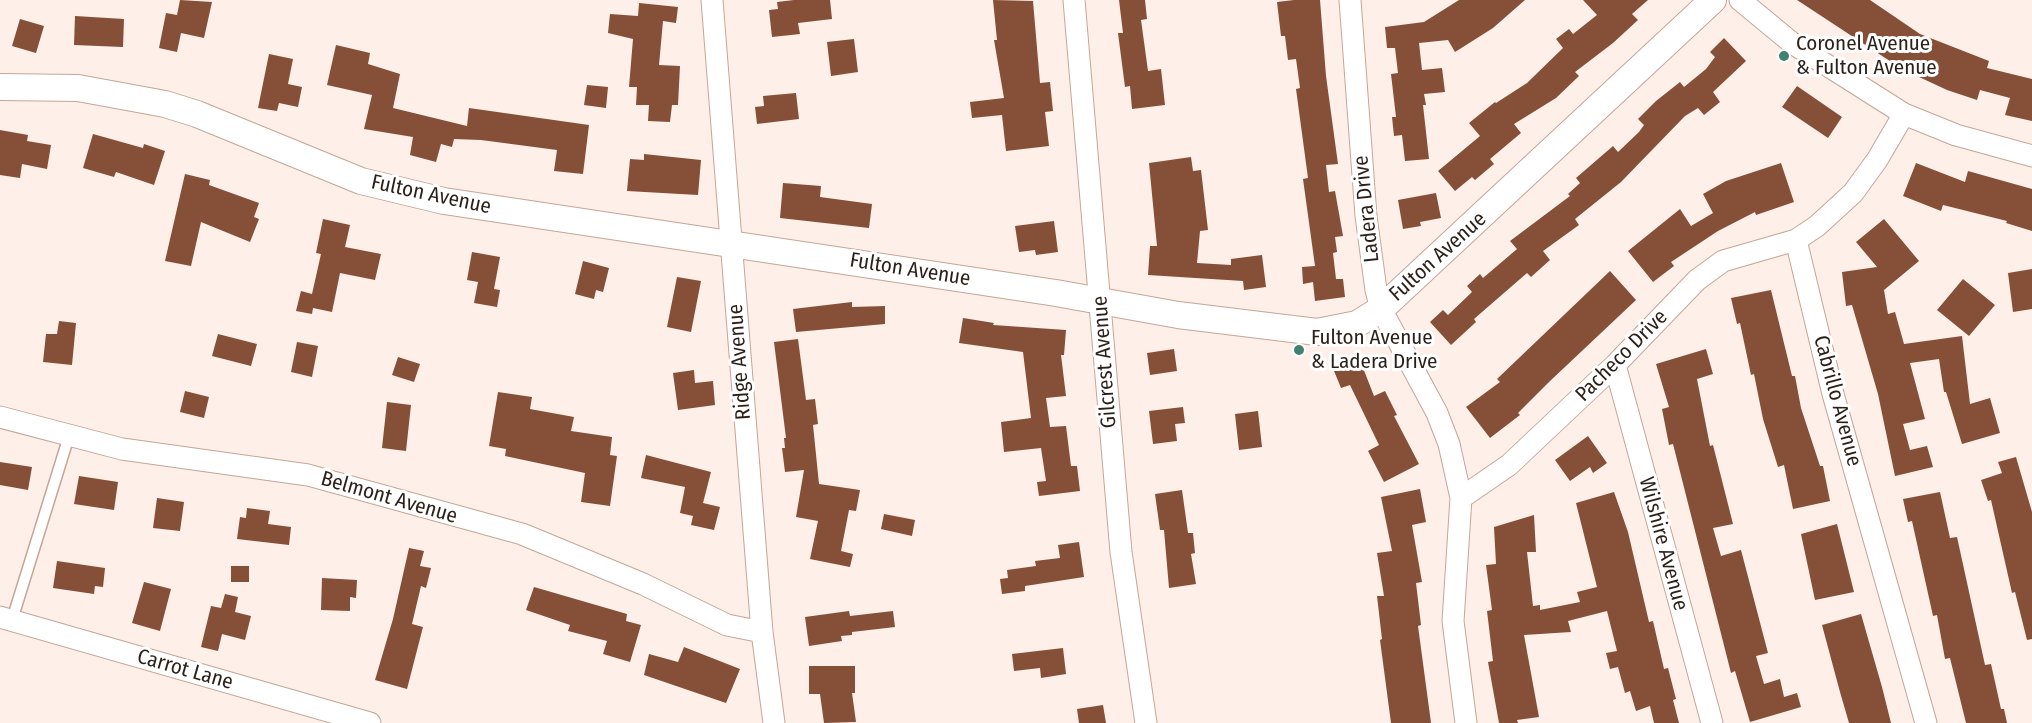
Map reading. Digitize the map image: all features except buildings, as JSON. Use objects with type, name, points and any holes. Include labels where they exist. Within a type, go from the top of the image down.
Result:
[{"type":"street","name":"Ridge Avenue","points":[[712,0],[762,632],[774,723]]},
{"type":"street","name":"Gilcrest Avenue","points":[[1074,0],[1121,552],[1146,723]]},
{"type":"street","name":"Ladera Drive","points":[[1350,0],[1366,216],[1381,309],[1437,413],[1449,444],[1461,498],[1453,621],[1466,723]]},
{"type":"street","name":"Fulton Avenue","points":[[0,87],[78,88],[165,104],[197,114],[360,181],[396,191],[489,208],[732,243],[1189,317],[1317,332],[1357,324],[1381,309],[1713,0]]},
{"type":"street","points":[[1740,0],[1792,44],[1904,114],[1956,135],[2032,156]]},
{"type":"street","points":[[1796,240],[1817,226],[1853,193],[1877,160],[1904,114]]},
{"type":"street","name":"Pacheco Drive","points":[[1461,498],[1509,465],[1615,365],[1697,280],[1724,261],[1796,240]]},
{"type":"street","name":"Cabrillo Avenue","points":[[1796,240],[1833,394],[1926,723]]},
{"type":"street","name":"Wilshire Avenue","points":[[1615,365],[1712,723]]},
{"type":"street","name":"Belmont Avenue","points":[[0,417],[69,436],[153,455],[308,475],[522,534],[643,584],[718,621],[762,632]]},
{"type":"street","name":"Carrot Lane","points":[[6,618],[370,723]]},
{"type":"lane","points":[[6,618],[69,436]]},
{"type":"place","name":"Coronel Avenue & Fulton Avenue","points":[[1784,56]]},
{"type":"place","name":"Fulton Avenue & Ladera Drive","points":[[1299,350]]}]
